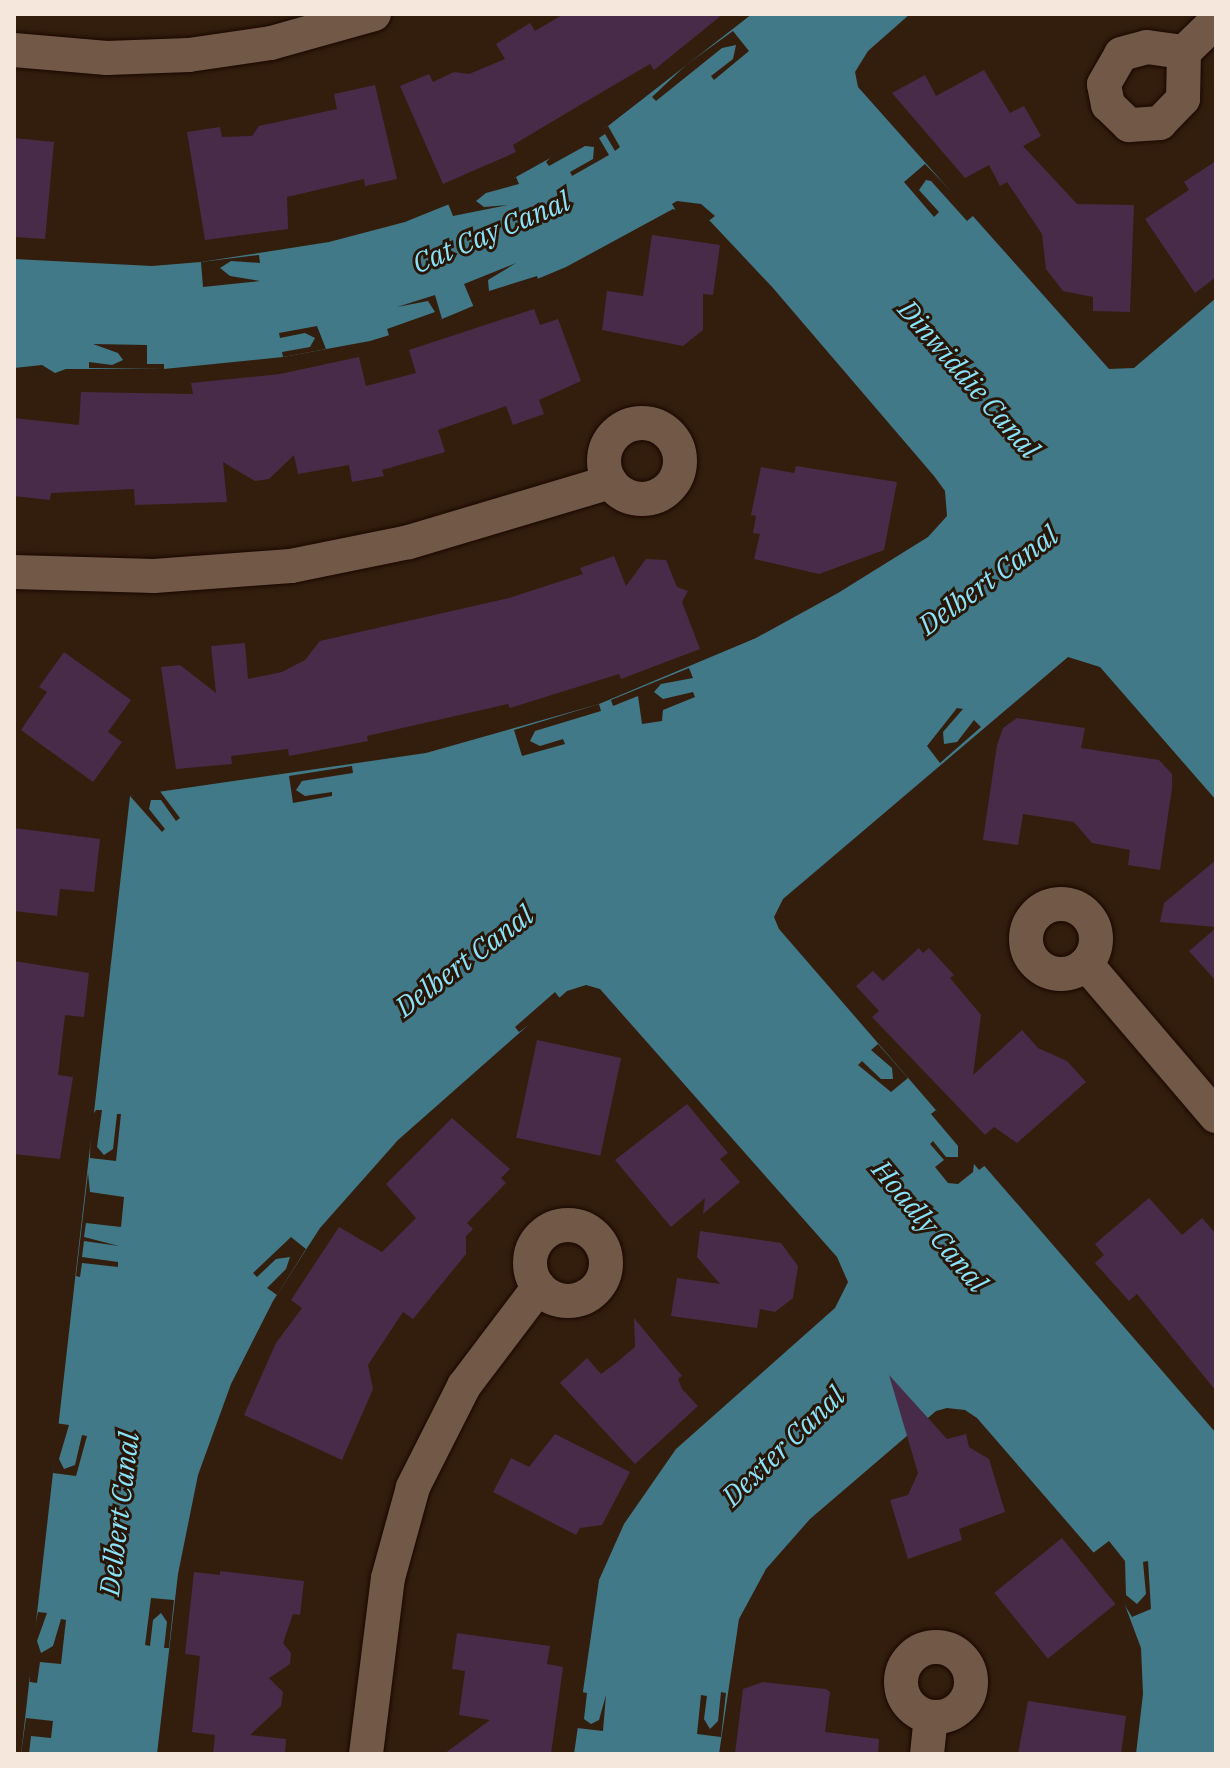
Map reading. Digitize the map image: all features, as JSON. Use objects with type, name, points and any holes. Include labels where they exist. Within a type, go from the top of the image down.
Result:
[{"type":"street","points":[[14,50],[107,58],[189,55],[271,43],[374,14]]},
{"type":"street","points":[[1184,52],[1216,21]]},
{"type":"street","points":[[14,572],[154,576],[306,564],[409,542],[610,482]]},
{"type":"street","points":[[1086,964],[1216,1116]]},
{"type":"street","points":[[366,1754],[388,1578],[413,1487],[464,1386],[539,1287]]},
{"type":"street","points":[[927,1754],[931,1718]]},
{"type":"water","points":[[752,14],[910,14],[868,51],[855,72],[858,87],[1109,369],[1134,368],[1216,298],[1216,800],[1100,667],[1068,657],[783,899],[774,917],[779,929],[1216,1433],[1216,1754],[1136,1754],[1143,1694],[1141,1648],[1120,1592],[1100,1560],[977,1418],[965,1410],[947,1408],[936,1411],[810,1519],[766,1569],[739,1619],[719,1754],[574,1754],[599,1580],[624,1524],[676,1449],[835,1308],[848,1282],[837,1257],[600,989],[586,985],[567,991],[398,1140],[320,1228],[273,1301],[231,1384],[198,1475],[178,1574],[157,1754],[21,1754],[130,796],[426,753],[599,704],[756,638],[838,593],[928,537],[947,516],[945,491],[934,476],[773,288],[710,221],[673,209],[566,267],[442,319],[370,341],[283,357],[164,369],[66,369],[55,373],[42,365],[14,368],[14,259],[152,266],[201,262],[329,242],[405,222],[516,177],[608,126]]},
{"type":"pier","points":[[733,31],[749,51],[714,80],[711,76],[733,59],[736,45],[722,48],[656,101],[652,97],[686,65]]},
{"type":"pier","points":[[608,126],[620,147],[615,151],[605,134],[599,138],[609,155],[572,176],[570,172],[593,159],[594,147],[585,146],[549,166],[546,162],[557,151]]},
{"type":"pier","points":[[925,164],[974,215],[967,221],[931,181],[926,180],[919,190],[939,212],[934,217],[904,182]]},
{"type":"pier","points":[[516,177],[519,184],[486,193],[476,201],[484,207],[508,205],[453,216],[447,201]]},
{"type":"pier","points":[[677,201],[701,204],[715,216],[706,223],[678,214],[672,204]]},
{"type":"pier","points":[[259,255],[260,263],[231,261],[220,268],[230,276],[260,281],[203,287],[201,262]]},
{"type":"pier","points":[[516,263],[488,280],[489,291],[537,276],[539,282],[475,310],[464,284]]},
{"type":"pier","points":[[435,295],[442,319],[390,339],[387,329],[435,312],[428,301],[397,307]]},
{"type":"pier","points":[[317,326],[326,349],[283,357],[282,352],[310,347],[315,338],[305,333],[280,338],[279,333]]},
{"type":"pier","points":[[93,344],[147,345],[147,364],[164,364],[164,369],[89,368],[89,362],[112,365],[123,360],[118,353]]},
{"type":"pier","points":[[689,668],[693,678],[661,684],[654,692],[663,699],[693,692],[695,697],[663,710],[662,721],[642,724],[638,696],[613,706],[611,700]]},
{"type":"pier","points":[[599,704],[601,711],[535,731],[530,741],[540,746],[563,739],[565,744],[522,756],[514,730]]},
{"type":"pier","points":[[957,708],[963,709],[943,732],[944,744],[957,742],[974,720],[981,727],[940,763],[927,746]]},
{"type":"pier","points":[[352,766],[353,773],[302,781],[296,790],[305,796],[332,792],[332,796],[293,803],[289,776]]},
{"type":"pier","points":[[159,790],[180,818],[176,821],[161,800],[151,800],[149,809],[165,829],[162,832],[130,796]]},
{"type":"pier","points":[[555,992],[562,1001],[519,1032],[515,1027]]},
{"type":"pier","points":[[878,1044],[908,1078],[891,1092],[858,1065],[862,1061],[881,1079],[893,1079],[892,1068],[871,1050]]},
{"type":"pier","points":[[96,1110],[102,1110],[97,1147],[104,1155],[113,1149],[117,1114],[121,1114],[116,1161],[90,1158],[91,1118]]},
{"type":"pier","points":[[936,1110],[987,1164],[979,1170],[974,1164],[973,1172],[958,1184],[948,1183],[935,1167],[944,1160],[930,1144],[933,1141],[946,1157],[958,1157],[958,1146],[931,1114]]},
{"type":"pier","points":[[88,1173],[90,1192],[124,1197],[121,1227],[86,1223],[84,1237],[119,1246],[84,1241],[82,1257],[118,1262],[118,1267],[82,1263],[80,1277],[76,1276]]},
{"type":"pier","points":[[291,1237],[306,1249],[277,1295],[267,1288],[286,1269],[290,1257],[276,1259],[257,1277],[253,1273]]},
{"type":"pier","points":[[55,1423],[69,1425],[59,1459],[64,1469],[75,1465],[82,1435],[87,1436],[76,1476],[53,1473]]},
{"type":"pier","points":[[1109,1541],[1125,1561],[1126,1595],[1137,1604],[1146,1594],[1143,1562],[1148,1561],[1151,1609],[1132,1617],[1093,1553]]},
{"type":"pier","points":[[151,1598],[174,1600],[169,1648],[164,1648],[167,1622],[161,1613],[153,1620],[150,1646],[145,1645]]},
{"type":"pier","points":[[38,1612],[47,1613],[37,1641],[41,1653],[53,1646],[61,1619],[66,1620],[61,1664],[40,1662],[37,1683],[30,1682],[28,1661]]},
{"type":"pier","points":[[577,1691],[587,1693],[584,1719],[591,1724],[599,1720],[606,1695],[603,1731],[577,1728]]},
{"type":"pier","points":[[721,1692],[726,1693],[721,1737],[697,1734],[701,1695],[707,1696],[704,1719],[710,1729],[718,1721]]},
{"type":"pier","points":[[26,1718],[53,1721],[51,1738],[31,1736],[29,1754],[21,1754]]},
{"type":"building","points":[[564,14],[723,14],[654,70],[650,64],[513,145],[516,152],[443,184],[400,86],[429,74],[433,82],[454,72],[469,74],[505,59],[496,44],[530,23],[535,31]]},
{"type":"building","points":[[984,70],[1010,113],[1024,106],[1041,136],[1023,146],[1077,204],[1134,205],[1130,312],[1093,311],[1093,297],[1063,291],[1046,269],[1042,234],[1007,182],[1000,186],[989,165],[965,178],[892,93],[925,75],[936,96]]},
{"type":"building","points":[[375,85],[397,179],[365,186],[364,179],[287,197],[288,229],[205,240],[187,132],[220,127],[222,137],[252,136],[259,126],[337,109],[334,94]]},
{"type":"building","points":[[14,138],[54,142],[45,239],[14,237]]},
{"type":"building","points":[[1216,161],[1216,277],[1195,293],[1145,219],[1189,190],[1184,182]]},
{"type":"building","points":[[652,235],[720,245],[713,295],[703,294],[703,330],[683,346],[602,330],[607,291],[643,296]]},
{"type":"building","points":[[534,309],[540,325],[558,319],[581,381],[539,400],[544,414],[513,425],[506,406],[438,430],[445,452],[382,470],[384,476],[352,482],[349,465],[298,474],[294,455],[269,479],[255,481],[223,462],[227,502],[135,505],[134,489],[51,493],[50,500],[14,496],[14,418],[79,425],[81,392],[193,394],[191,383],[280,374],[359,357],[366,386],[416,373],[409,350]]},
{"type":"building","points":[[796,466],[897,482],[884,550],[819,574],[754,559],[760,534],[753,533],[756,516],[751,515],[761,467],[794,473]]},
{"type":"building","points":[[614,556],[626,586],[646,559],[666,560],[677,587],[688,591],[682,602],[700,649],[621,679],[619,674],[510,708],[508,704],[367,736],[368,741],[289,756],[288,749],[231,756],[232,764],[176,769],[161,667],[180,665],[216,693],[211,646],[245,643],[248,679],[282,672],[305,660],[320,641],[509,598],[583,574],[580,568]]},
{"type":"building","points":[[64,652],[131,700],[108,732],[122,742],[93,782],[21,730],[47,692],[39,687]]},
{"type":"building","points":[[1017,718],[1085,728],[1081,748],[1159,760],[1172,774],[1160,870],[1128,865],[1130,850],[1092,843],[1074,822],[1023,814],[1018,845],[983,840],[997,745],[1003,728]]},
{"type":"building","points":[[14,828],[100,839],[94,892],[60,889],[57,916],[14,911]]},
{"type":"building","points":[[1216,860],[1216,927],[1160,922],[1164,903]]},
{"type":"building","points":[[1216,928],[1216,981],[1189,951]]},
{"type":"building","points":[[919,948],[923,953],[929,948],[954,975],[950,978],[981,1015],[973,1075],[1022,1030],[1038,1048],[1067,1061],[1086,1082],[1017,1143],[994,1127],[985,1135],[872,1017],[879,1011],[856,986],[873,971],[883,981]]},
{"type":"building","points":[[14,961],[89,973],[84,1017],[65,1015],[58,1075],[73,1077],[60,1159],[14,1154]]},
{"type":"building","points":[[537,1040],[621,1058],[600,1156],[516,1138]]},
{"type":"building","points":[[687,1104],[728,1153],[720,1159],[740,1182],[703,1214],[705,1198],[671,1227],[615,1160]]},
{"type":"building","points":[[452,1118],[510,1169],[501,1178],[506,1183],[467,1223],[473,1229],[466,1236],[466,1254],[413,1319],[403,1312],[368,1365],[373,1389],[342,1460],[244,1415],[276,1343],[302,1308],[291,1300],[339,1227],[382,1252],[416,1218],[386,1184]]},
{"type":"building","points":[[1149,1198],[1182,1235],[1202,1218],[1216,1234],[1216,1391],[1137,1294],[1129,1301],[1095,1263],[1104,1255],[1095,1244]]},
{"type":"building","points":[[700,1231],[781,1243],[798,1266],[793,1298],[775,1312],[760,1309],[757,1328],[671,1316],[677,1278],[720,1284],[697,1257]]},
{"type":"building","points":[[634,1318],[682,1376],[678,1379],[682,1389],[698,1406],[635,1464],[560,1383],[587,1358],[601,1374],[635,1347]]},
{"type":"building","points":[[889,1375],[947,1439],[966,1434],[969,1447],[989,1459],[1005,1512],[959,1529],[962,1540],[908,1559],[890,1500],[908,1495],[918,1473]]},
{"type":"building","points":[[555,1434],[630,1472],[602,1525],[580,1528],[576,1535],[493,1492],[511,1458],[529,1467]]},
{"type":"building","points":[[1062,1538],[1115,1604],[1048,1659],[994,1593]]},
{"type":"building","points":[[220,1571],[304,1581],[300,1615],[293,1614],[283,1643],[291,1653],[290,1664],[269,1678],[283,1692],[281,1706],[250,1735],[286,1739],[285,1754],[213,1754],[215,1735],[192,1732],[200,1656],[185,1654],[194,1572],[220,1575]]},
{"type":"building","points":[[457,1633],[550,1646],[547,1664],[563,1667],[551,1754],[444,1754],[490,1720],[459,1715],[465,1671],[452,1669]]},
{"type":"building","points":[[763,1682],[826,1689],[830,1692],[825,1732],[879,1739],[878,1754],[735,1754],[743,1689]]},
{"type":"building","points":[[1028,1701],[1126,1716],[1121,1754],[1018,1754]]},
{"type":"water label","name":"Cat Cay Canal","points":[[491,232]]},
{"type":"water label","name":"Dinwiddie Canal","points":[[969,379]]},
{"type":"water label","name":"Delbert Canal","points":[[988,580]]},
{"type":"water label","name":"Delbert Canal","points":[[464,961]]},
{"type":"water label","name":"Hoadly Canal","points":[[930,1226]]},
{"type":"water label","name":"Dexter Canal","points":[[783,1446]]},
{"type":"water label","name":"Delbert Canal","points":[[119,1514]]}]
